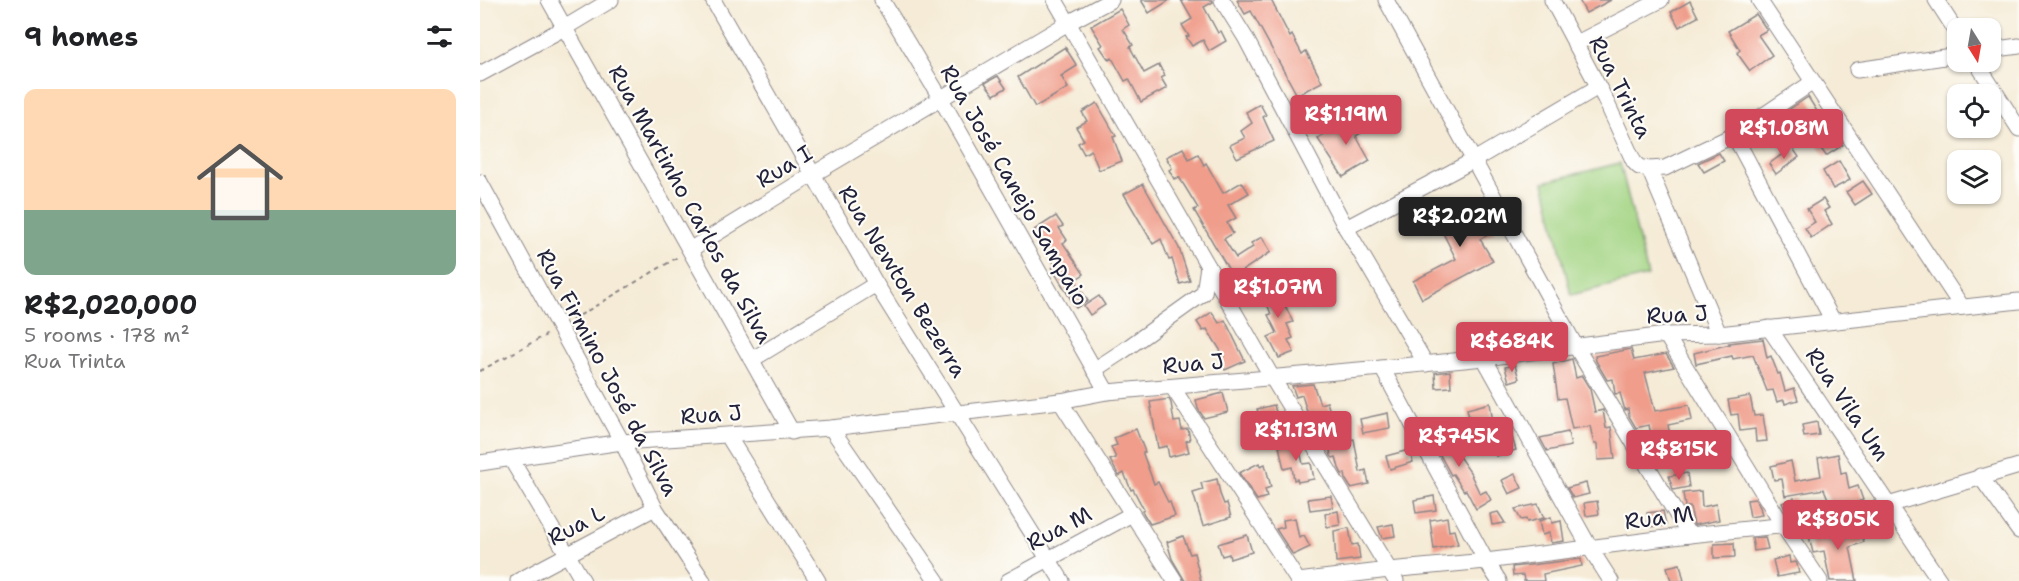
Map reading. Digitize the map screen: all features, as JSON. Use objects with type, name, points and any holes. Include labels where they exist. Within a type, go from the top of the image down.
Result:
[{"type":"street","name":"Rua Martinho Carlos da Silva","points":[[549,0],[792,432]]},
{"type":"street","points":[[480,74],[611,0]]},
{"type":"street","name":"Rua Newton Bezerra","points":[[713,0],[876,284],[1062,581]]},
{"type":"street","name":"Rua José Canejo Sampaio","points":[[882,0],[941,99],[1107,392]]},
{"type":"street","points":[[1055,0],[1273,379],[1393,575]]},
{"type":"street","name":"Rua I","points":[[691,249],[1068,23],[1111,0]]},
{"type":"street","points":[[1222,0],[1245,37],[1346,228],[1426,363]]},
{"type":"street","points":[[1386,0],[1576,346],[1689,535]]},
{"type":"street","name":"Rua Trinta","points":[[1552,0],[1634,162],[1639,167],[1649,169]]},
{"type":"street","points":[[1575,44],[1661,0]]},
{"type":"street","points":[[1759,0],[1962,307]]},
{"type":"street","points":[[1936,0],[1948,18]]},
{"type":"street","points":[[2001,48],[2019,46]]},
{"type":"street","points":[[1857,70],[1947,56]]},
{"type":"street","points":[[1982,72],[2019,129]]},
{"type":"street","points":[[1719,334],[1649,169],[1665,168],[1734,135],[1813,82]]},
{"type":"street","points":[[1346,228],[1474,160],[1598,87]]},
{"type":"street","points":[[1734,135],[1833,321]]},
{"type":"street","name":"Rua Firmino José da Silva","points":[[480,182],[622,442],[655,508],[703,581]]},
{"type":"street","points":[[1094,370],[1204,293],[1208,266]]},
{"type":"street","points":[[753,360],[876,284]]},
{"type":"street","name":"Rua J","points":[[480,464],[622,442],[792,432],[1060,402],[1107,392],[1273,379],[1484,358],[1666,335],[1719,334],[2019,301]]},
{"type":"street","name":"Rua Vila Um","points":[[1768,328],[1940,581]]},
{"type":"street","points":[[1666,335],[1784,527],[1820,581]]},
{"type":"street","points":[[1484,358],[1590,548],[1611,581]]},
{"type":"street","points":[[1382,368],[1499,581]]},
{"type":"street","points":[[1173,388],[1298,581]]},
{"type":"street","points":[[1060,402],[1175,581]]},
{"type":"street","points":[[831,428],[937,581]]},
{"type":"street","points":[[728,436],[818,581]]},
{"type":"street","points":[[511,459],[583,581]]},
{"type":"street","name":"Rua M","points":[[1298,581],[1393,575],[1689,535],[1838,520],[2019,466]]},
{"type":"street","points":[[1980,476],[2019,531]]},
{"type":"street","name":"Rua L","points":[[518,581],[655,508]]},
{"type":"street","name":"Rua M","points":[[1008,581],[1132,514]]},
{"type":"path","points":[[480,371],[691,249]]},
{"type":"green space","points":[[1620,163],[1648,276],[1571,295],[1544,182]]},
{"type":"building","points":[[1141,0],[1170,0],[1149,13]]},
{"type":"building","points":[[1181,0],[1212,0],[1213,2],[1204,7],[1218,33],[1221,31],[1226,41],[1209,51],[1203,40],[1192,46],[1182,25],[1192,19]]},
{"type":"building","points":[[1237,0],[1271,0],[1290,37],[1292,35],[1302,54],[1306,51],[1322,82],[1297,95],[1251,11],[1245,14]]},
{"type":"building","points":[[1579,0],[1611,0],[1586,13]]},
{"type":"building","points":[[1690,1],[1698,17],[1679,27],[1671,12]]},
{"type":"building","points":[[1120,9],[1129,25],[1123,29],[1133,45],[1130,47],[1144,73],[1159,65],[1165,76],[1161,78],[1167,88],[1141,102],[1129,79],[1125,81],[1112,58],[1109,60],[1100,47],[1103,45],[1091,26]]},
{"type":"building","points":[[1756,14],[1767,30],[1758,35],[1772,55],[1750,71],[1737,53],[1740,50],[1728,31]]},
{"type":"building","points":[[1065,47],[1077,66],[1061,76],[1068,88],[1035,107],[1018,77]]},
{"type":"building","points":[[998,76],[1006,88],[994,95],[985,83]]},
{"type":"building","points":[[1808,97],[1820,116],[1815,119],[1828,142],[1837,136],[1843,145],[1826,156],[1814,138],[1803,145],[1784,113]]},
{"type":"building","points":[[1097,103],[1116,136],[1113,137],[1122,161],[1099,170],[1091,150],[1084,154],[1078,143],[1084,140],[1076,127],[1087,121],[1082,112]]},
{"type":"building","points":[[1260,104],[1274,141],[1237,158],[1230,145],[1245,138],[1241,131],[1252,123],[1246,112]]},
{"type":"building","points":[[1357,113],[1367,129],[1356,136],[1370,161],[1343,177],[1318,139]]},
{"type":"building","points":[[1792,147],[1799,157],[1776,174],[1769,164]]},
{"type":"building","points":[[1183,148],[1189,159],[1198,154],[1204,165],[1206,163],[1223,193],[1242,182],[1249,193],[1228,205],[1236,218],[1227,223],[1233,233],[1224,239],[1236,258],[1253,247],[1251,243],[1262,237],[1271,252],[1233,277],[1194,210],[1198,208],[1179,177],[1174,179],[1169,170],[1172,168],[1166,157]]},
{"type":"building","points":[[1719,153],[1724,161],[1704,172],[1698,163]]},
{"type":"building","points":[[1839,161],[1850,180],[1833,189],[1823,171]]},
{"type":"building","points":[[1863,181],[1872,194],[1855,205],[1846,192]]},
{"type":"building","points":[[1143,184],[1179,248],[1190,281],[1180,284],[1172,259],[1169,260],[1161,239],[1153,244],[1124,194]]},
{"type":"building","points":[[1478,199],[1495,231],[1480,239],[1493,261],[1422,299],[1413,281],[1456,259],[1437,221]]},
{"type":"building","points":[[1823,199],[1829,208],[1824,211],[1832,224],[1811,238],[1805,228],[1815,222],[1807,209]]},
{"type":"building","points":[[1056,216],[1063,226],[1059,228],[1067,240],[1063,243],[1084,274],[1075,280],[1088,301],[1076,308],[1052,268],[1056,266],[1034,230]]},
{"type":"building","points":[[1276,280],[1293,322],[1287,324],[1293,338],[1288,340],[1294,352],[1279,358],[1268,337],[1277,333],[1268,315],[1271,314],[1260,287]]},
{"type":"building","points":[[1099,296],[1105,305],[1090,315],[1084,306]]},
{"type":"building","points":[[1212,312],[1219,323],[1225,320],[1245,361],[1225,370],[1220,358],[1224,356],[1207,329],[1203,331],[1197,322]]},
{"type":"building","points":[[1763,339],[1767,358],[1771,356],[1778,374],[1780,373],[1785,391],[1794,388],[1798,400],[1785,404],[1784,400],[1777,402],[1773,390],[1767,391],[1753,355],[1733,359],[1732,356],[1696,364],[1694,353],[1729,343]]},
{"type":"building","points":[[1631,349],[1634,360],[1666,354],[1674,367],[1645,373],[1655,411],[1689,405],[1692,420],[1668,425],[1673,454],[1655,457],[1649,425],[1636,428],[1628,409],[1625,410],[1620,393],[1615,394],[1613,379],[1607,380],[1596,361],[1595,356]]},
{"type":"building","points":[[1572,359],[1576,378],[1582,376],[1590,389],[1595,412],[1603,410],[1606,428],[1611,427],[1615,459],[1598,460],[1597,444],[1594,444],[1590,426],[1572,429],[1565,398],[1558,399],[1553,364]]},
{"type":"building","points":[[1515,365],[1519,379],[1509,382],[1505,367]]},
{"type":"building","points":[[1450,371],[1451,387],[1436,388],[1435,373]]},
{"type":"building","points":[[1313,384],[1320,404],[1327,402],[1334,424],[1338,424],[1342,441],[1354,439],[1360,472],[1366,470],[1369,484],[1351,488],[1345,473],[1342,474],[1339,468],[1336,457],[1331,456],[1328,439],[1321,439],[1317,419],[1310,422],[1302,395],[1296,397],[1292,386]]},
{"type":"building","points":[[1223,393],[1228,412],[1204,418],[1198,409],[1196,400]]},
{"type":"building","points":[[1750,396],[1754,416],[1763,415],[1767,441],[1756,442],[1755,429],[1740,431],[1738,414],[1731,415],[1728,400]]},
{"type":"building","points":[[1169,399],[1174,422],[1180,421],[1182,430],[1188,429],[1190,440],[1186,441],[1189,452],[1169,457],[1167,446],[1158,448],[1150,402]]},
{"type":"building","points":[[1490,403],[1501,440],[1512,437],[1516,450],[1496,456],[1489,435],[1479,439],[1475,429],[1472,430],[1467,409]]},
{"type":"building","points":[[1274,405],[1278,419],[1261,423],[1257,409]]},
{"type":"building","points":[[1388,413],[1390,428],[1363,433],[1360,419]]},
{"type":"building","points":[[1817,422],[1819,435],[1804,437],[1802,425]]},
{"type":"building","points":[[1453,428],[1460,439],[1451,445],[1472,475],[1480,494],[1486,491],[1491,500],[1476,509],[1466,490],[1464,491],[1453,474],[1451,475],[1433,442]]},
{"type":"building","points":[[1136,429],[1154,484],[1158,482],[1175,516],[1150,524],[1124,473],[1119,476],[1110,460],[1116,458],[1111,447],[1117,445],[1114,438]]},
{"type":"building","points":[[1568,432],[1571,446],[1547,451],[1540,438]]},
{"type":"building","points":[[1702,436],[1705,450],[1695,452],[1692,438]]},
{"type":"building","points":[[1298,442],[1303,464],[1311,463],[1314,479],[1298,482],[1297,479],[1294,480],[1292,467],[1284,469],[1279,446]]},
{"type":"building","points":[[1409,450],[1413,462],[1390,469],[1386,456]]},
{"type":"building","points":[[1838,454],[1841,473],[1846,472],[1849,489],[1858,486],[1863,500],[1833,511],[1824,489],[1785,496],[1782,479],[1774,480],[1771,466],[1791,461],[1795,481],[1821,476],[1818,458]]},
{"type":"building","points":[[1259,463],[1260,466],[1265,464],[1271,487],[1265,489],[1267,497],[1257,500],[1239,473]]},
{"type":"building","points":[[1687,473],[1689,487],[1673,490],[1669,476]]},
{"type":"building","points":[[1515,474],[1522,488],[1509,494],[1502,480]]},
{"type":"building","points":[[1217,479],[1220,494],[1224,504],[1227,503],[1231,517],[1203,526],[1193,493],[1203,490],[1201,483]]},
{"type":"building","points":[[1586,483],[1589,494],[1573,498],[1567,488]]},
{"type":"building","points":[[1701,491],[1702,507],[1716,504],[1719,520],[1694,525],[1690,507],[1685,507],[1683,493]]},
{"type":"building","points":[[1331,496],[1333,507],[1310,510],[1308,499]]},
{"type":"building","points":[[1434,496],[1436,510],[1416,513],[1414,500]]},
{"type":"building","points":[[1794,498],[1800,513],[1788,515],[1782,503]]},
{"type":"building","points":[[1755,499],[1762,515],[1750,517],[1747,500]]},
{"type":"building","points":[[1597,501],[1599,514],[1586,516],[1584,503]]},
{"type":"building","points":[[1538,504],[1544,518],[1527,522],[1526,519],[1521,520],[1515,509]]},
{"type":"building","points":[[1338,511],[1340,525],[1327,527],[1325,514]]},
{"type":"building","points":[[1663,511],[1666,525],[1649,527],[1647,513]]},
{"type":"building","points":[[1498,512],[1505,523],[1492,525],[1490,514]]},
{"type":"building","points":[[1447,517],[1449,531],[1454,530],[1458,544],[1434,549],[1430,520]]},
{"type":"building","points":[[1551,517],[1552,523],[1561,521],[1564,541],[1551,543],[1549,533],[1542,535],[1539,521]]},
{"type":"building","points":[[1295,518],[1299,538],[1304,536],[1310,547],[1293,555],[1276,529],[1284,527],[1283,520]]},
{"type":"building","points":[[1393,524],[1395,536],[1382,538],[1378,527]]},
{"type":"building","points":[[1858,524],[1864,542],[1850,547],[1857,581],[1830,581],[1824,551],[1813,553],[1809,536]]},
{"type":"building","points":[[1349,528],[1352,545],[1358,544],[1360,559],[1336,562],[1334,531]]},
{"type":"building","points":[[1247,535],[1252,552],[1230,559],[1229,554],[1222,556],[1218,544]]},
{"type":"building","points":[[1183,536],[1190,554],[1194,553],[1201,581],[1185,581],[1172,559],[1167,542]]},
{"type":"building","points":[[1765,537],[1768,549],[1754,551],[1752,538]]},
{"type":"building","points":[[1734,543],[1735,557],[1714,558],[1714,544]]},
{"type":"building","points":[[1789,556],[1790,563],[1796,562],[1799,573],[1777,577],[1773,560]]},
{"type":"building","points":[[1581,559],[1582,566],[1543,574],[1544,581],[1524,581],[1523,575],[1513,576],[1512,567]]},
{"type":"building","points":[[1680,564],[1684,581],[1671,581],[1667,567]]}]
